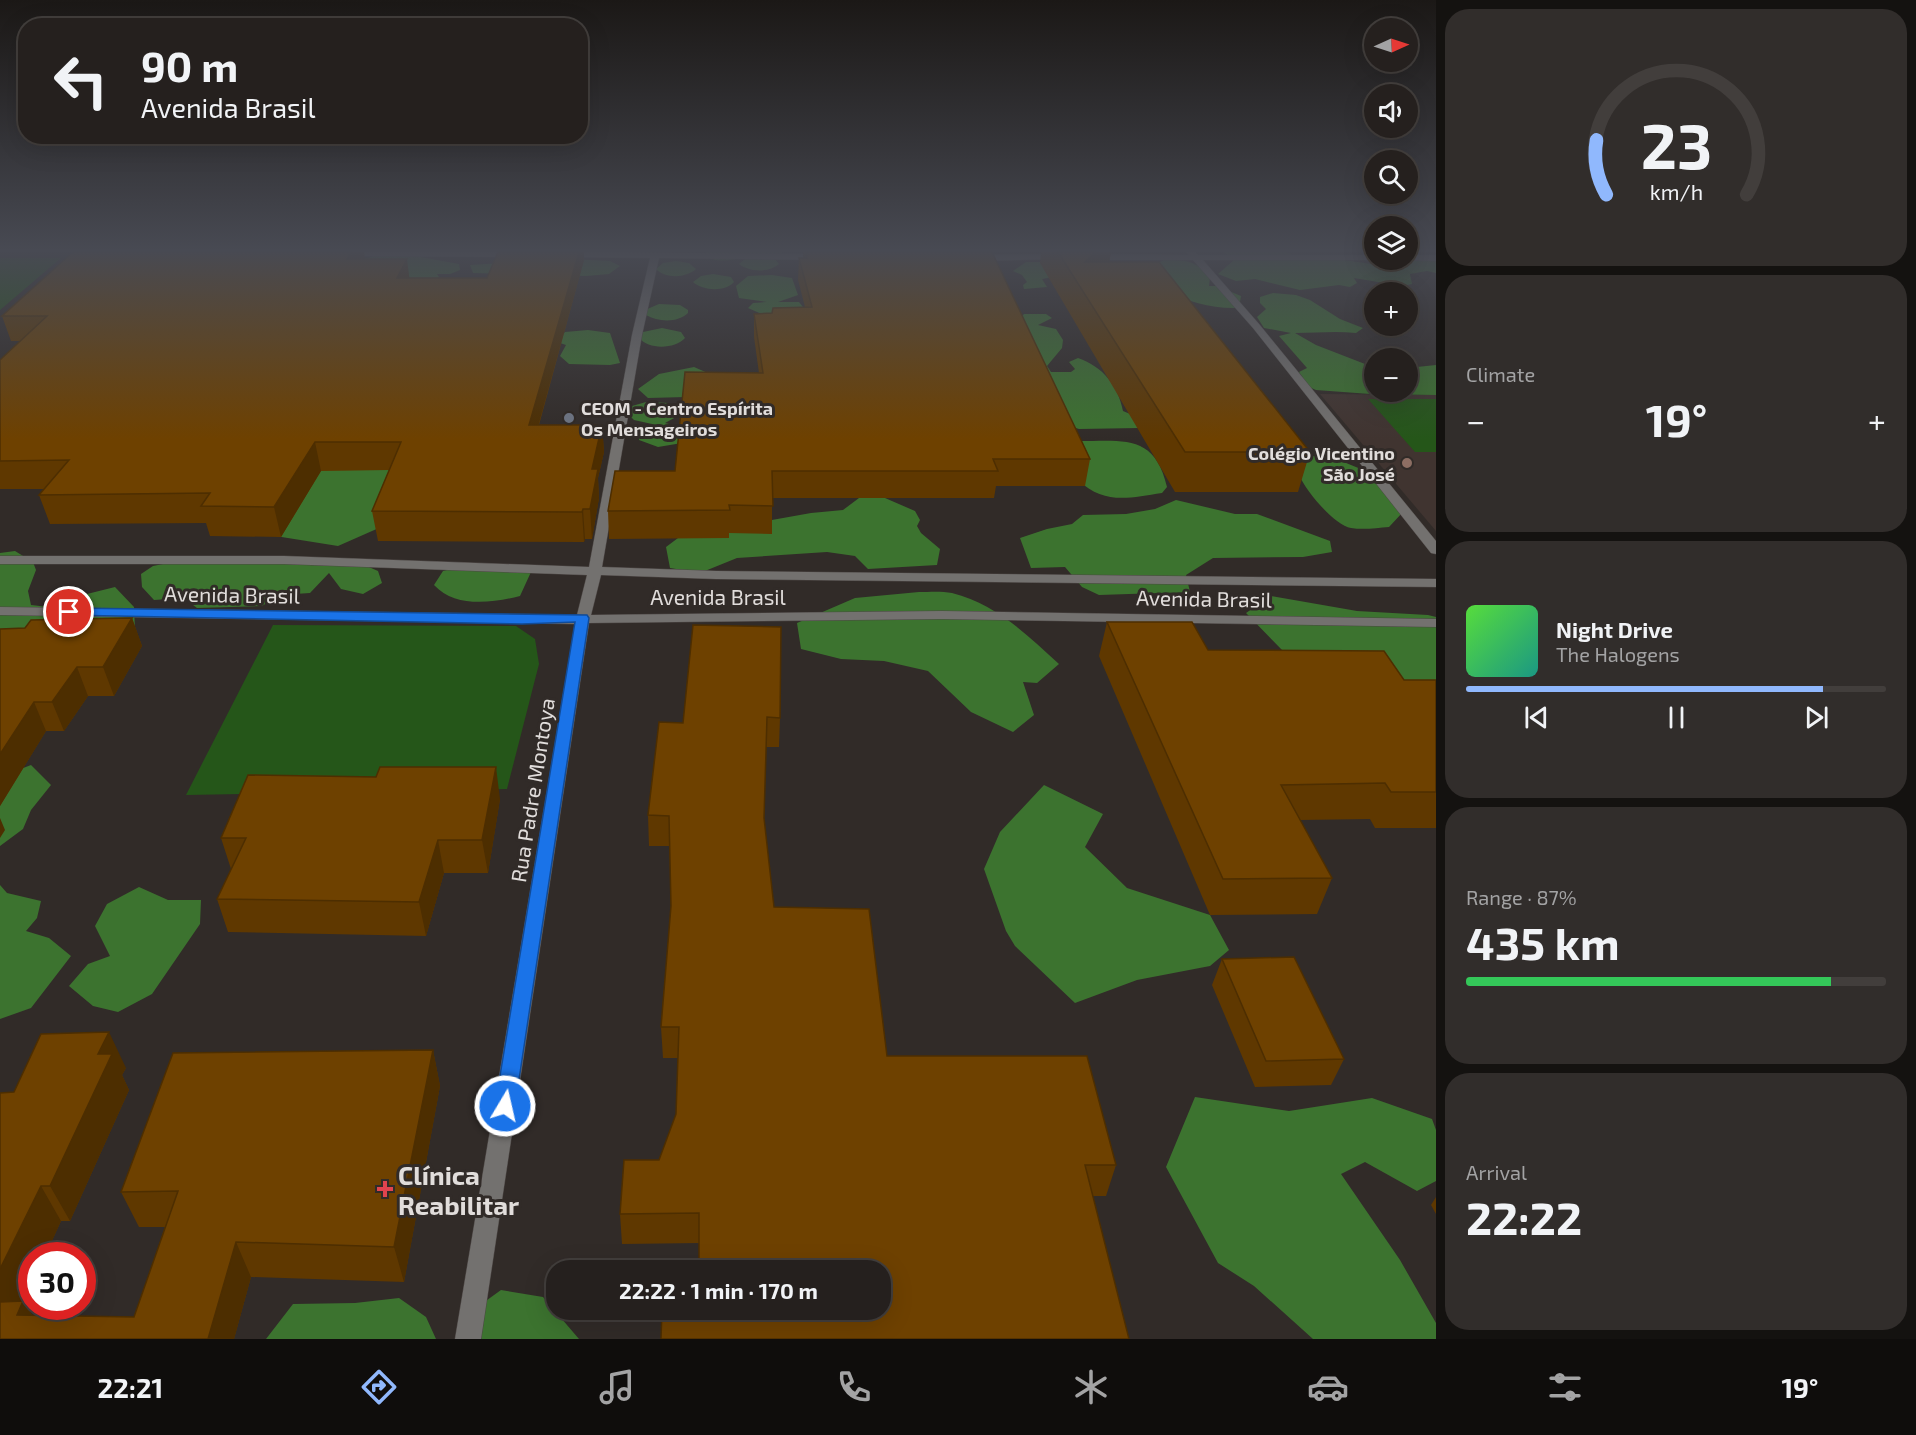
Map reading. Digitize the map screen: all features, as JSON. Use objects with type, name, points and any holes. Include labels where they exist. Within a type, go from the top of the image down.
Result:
[{"type":"street","name":"Rua Padre Montoya","points":[[468,1339],[583,618],[595,570],[642,314]]},
{"type":"street","points":[[1246,314],[1436,550]]},
{"type":"street","name":"Avenida Brasil","points":[[0,560],[284,560],[716,575],[1436,583]]},
{"type":"street","name":"Avenida Brasil","points":[[0,611],[522,620],[942,615],[1436,623]]},
{"type":"shaded area","name":"Colégio Vicentino São José","points":[[1320,394],[1364,394],[1364,402],[1418,402],[1418,395],[1436,395],[1436,531]]},
{"type":"green space","points":[[686,314],[679,319],[668,320],[646,315]]},
{"type":"green space","points":[[1024,314],[1047,314],[1052,318],[1038,325],[1056,329],[1063,340],[1062,348],[1047,366],[1051,372],[1071,372],[1075,369],[1069,362],[1078,358],[1095,366],[1113,385],[1123,411],[1142,419],[1139,428],[1079,429],[1056,422],[1019,320]]},
{"type":"green space","points":[[1260,314],[1333,314],[1363,328],[1356,333],[1295,333],[1316,345],[1364,364],[1364,394],[1316,390],[1309,387],[1299,372],[1307,368],[1279,336],[1291,333],[1264,328],[1257,317]]},
{"type":"green space","points":[[662,328],[681,332],[685,338],[681,342],[662,347],[649,345],[639,338],[643,332]]},
{"type":"green space","points":[[588,330],[610,333],[620,363],[610,365],[569,364],[560,356],[566,345],[557,342],[565,332]]},
{"type":"green space","points":[[1436,365],[1436,395],[1418,395],[1418,367]]},
{"type":"green space","points":[[694,367],[733,384],[686,397],[648,398],[638,389],[659,374]]},
{"type":"green space","points":[[1418,399],[1436,399],[1436,452],[1415,452],[1371,402],[1418,402]]},
{"type":"green space","points":[[646,402],[669,403],[678,409],[676,417],[665,423],[685,428],[682,443],[658,447],[639,440],[638,432],[652,424],[634,420],[627,413],[632,406]]},
{"type":"green space","points":[[1079,441],[1123,442],[1146,449],[1155,457],[1167,487],[1162,493],[1128,498],[1097,493],[1078,480]]},
{"type":"green space","points":[[1315,455],[1329,456],[1373,474],[1403,512],[1389,527],[1356,529],[1344,526],[1314,498],[1299,475],[1303,464]]},
{"type":"green space","points":[[391,464],[397,520],[338,546],[269,535],[318,466]]},
{"type":"green space","points":[[859,498],[885,498],[915,511],[920,520],[917,526],[921,533],[940,549],[937,565],[868,569],[855,556],[827,552],[737,558],[700,573],[670,568],[666,547],[678,538],[711,538],[732,527],[811,513],[843,510]]},
{"type":"green space","points":[[1176,500],[1235,514],[1257,514],[1330,541],[1332,552],[1303,557],[1213,558],[1186,575],[1190,592],[1099,595],[1082,587],[1065,567],[1031,568],[1020,538],[1072,524],[1083,515],[1126,514],[1155,509]]},
{"type":"green space","points":[[15,551],[33,562],[36,570],[28,591],[31,605],[49,607],[71,598],[115,587],[134,607],[135,630],[0,666],[0,553]]},
{"type":"green space","points":[[173,562],[362,564],[378,571],[382,583],[363,594],[341,589],[329,573],[310,593],[280,595],[262,606],[197,608],[184,598],[154,600],[142,587],[141,574],[153,566]]},
{"type":"green space","points":[[455,568],[531,572],[520,596],[474,602],[452,597],[434,585],[443,571]]},
{"type":"green space","points":[[919,592],[952,593],[983,605],[1010,621],[1059,664],[1037,683],[1023,682],[1034,715],[1013,732],[971,712],[928,671],[884,661],[841,659],[801,649],[797,623],[855,598]]},
{"type":"green space","points":[[1271,596],[1357,611],[1436,617],[1436,723],[1283,651],[1246,613]]},
{"type":"green space","points":[[273,625],[516,626],[535,639],[539,664],[507,789],[186,795]]},
{"type":"green space","points":[[31,765],[51,785],[31,810],[23,829],[0,846],[0,777]]},
{"type":"green space","points":[[1044,785],[1103,814],[1085,847],[1127,888],[1210,915],[1229,950],[1210,966],[1137,980],[1075,1003],[1015,946],[1006,931],[984,869],[1000,832]]},
{"type":"green space","points":[[0,885],[7,893],[41,901],[37,918],[26,931],[49,938],[71,956],[31,1008],[0,1019]]},
{"type":"green space","points":[[139,887],[168,900],[201,900],[200,924],[152,994],[118,1012],[93,1006],[69,986],[88,964],[110,956],[95,926],[107,904]]},
{"type":"green space","points":[[1195,1097],[1289,1111],[1372,1098],[1432,1119],[1436,1130],[1436,1181],[1417,1191],[1365,1162],[1341,1174],[1400,1260],[1436,1323],[1436,1339],[1313,1339],[1254,1286],[1218,1263],[1166,1167]]},
{"type":"green space","points":[[501,1290],[543,1297],[546,1300],[546,1320],[563,1320],[579,1339],[472,1339],[476,1308]]},
{"type":"green space","points":[[399,1298],[426,1317],[436,1339],[266,1339],[293,1304],[355,1303]]},
{"type":"building","points":[[561,314],[529,425],[602,425],[592,469],[598,469],[590,509],[583,509],[582,512],[372,511],[401,442],[315,442],[274,507],[201,506],[210,493],[39,495],[69,460],[0,461],[0,360],[47,316],[2,316]]},
{"type":"building","points":[[754,314],[1022,314],[1090,459],[993,459],[998,471],[772,471],[773,506],[729,505],[730,510],[608,511],[615,471],[675,471],[685,372],[763,373]]},
{"type":"building","points":[[1098,314],[1201,314],[1310,452],[1185,452]]},
{"type":"building","points":[[132,618],[103,667],[77,667],[52,702],[34,702],[0,754],[0,629],[25,628],[31,620]]},
{"type":"building","points":[[1107,622],[1192,622],[1208,650],[1384,651],[1404,680],[1436,680],[1436,792],[1391,792],[1385,783],[1281,785],[1332,878],[1223,879]]},
{"type":"building","points":[[693,625],[781,627],[780,718],[767,717],[764,818],[774,907],[869,909],[887,1056],[1087,1056],[1116,1165],[1085,1165],[1129,1339],[661,1339],[662,1320],[891,1320],[891,1260],[699,1260],[699,1213],[620,1214],[624,1160],[659,1160],[676,1114],[679,1027],[661,1027],[671,906],[669,816],[648,815],[659,722],[683,723]]},
{"type":"building","points":[[380,767],[496,767],[482,840],[438,840],[419,902],[217,899],[246,838],[221,838],[248,775],[376,777]]},
{"type":"building","points":[[1294,957],[1344,1059],[1266,1061],[1222,959]]},
{"type":"building","points":[[109,1032],[98,1054],[112,1054],[50,1186],[41,1186],[0,1269],[0,1093],[14,1092],[41,1034]]},
{"type":"building","points":[[433,1050],[394,1247],[236,1242],[208,1339],[0,1339],[0,1302],[18,1301],[18,1320],[96,1320],[96,1316],[134,1317],[178,1191],[121,1192],[173,1053]]},
{"type":"place","name":"CEOM - Centro Espírita Os Mensageiros","points":[[569,418]]},
{"type":"place","name":"Colégio Vicentino São José","points":[[1407,463]]},
{"type":"place","name":"Clínica Reabilitar","points":[[385,1189]]},
{"type":"route","points":[[69,612],[522,620],[583,618],[505,1106]]}]
